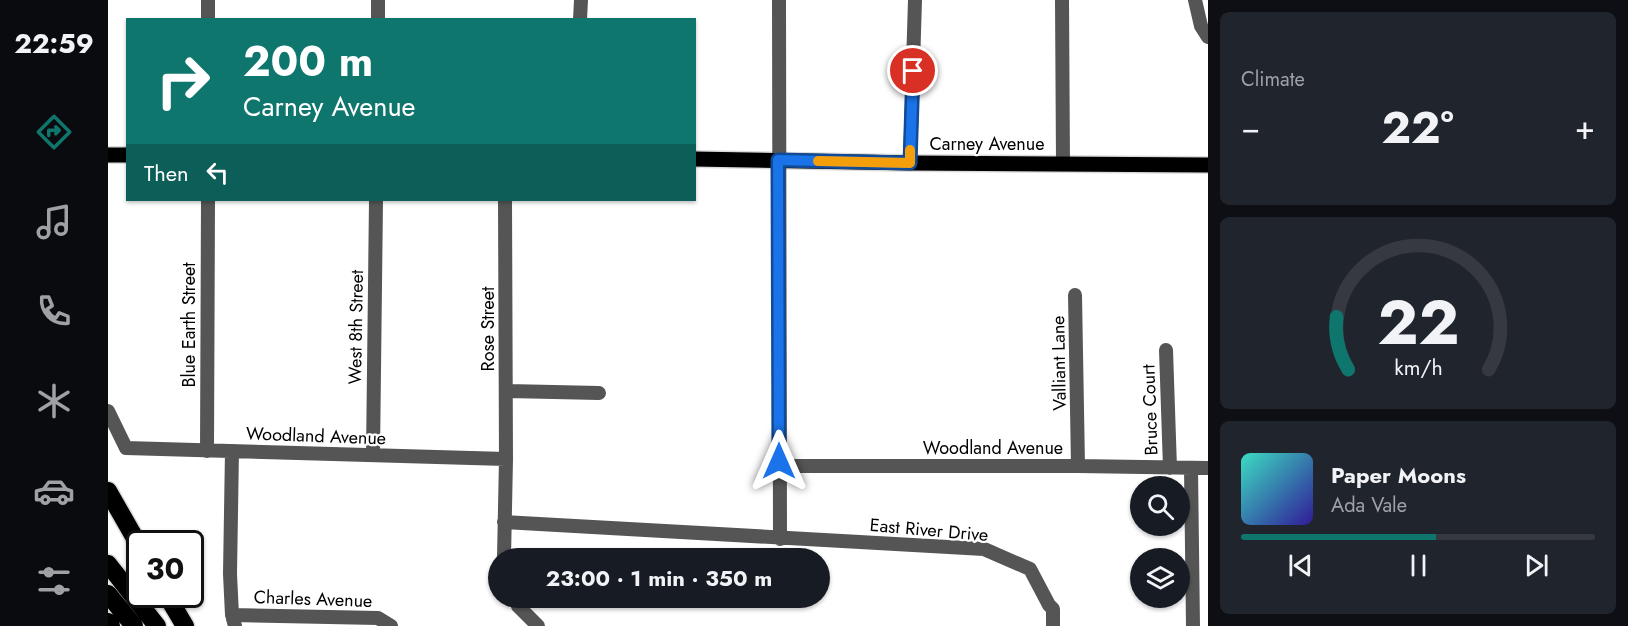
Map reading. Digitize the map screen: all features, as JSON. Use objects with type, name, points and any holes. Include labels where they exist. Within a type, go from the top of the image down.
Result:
[{"type":"highway","points":[[108,491],[130,530]]},
{"type":"highway","points":[[108,564],[157,626]]},
{"type":"highway","points":[[108,594],[134,626]]},
{"type":"highway","points":[[174,608],[185,626]]},
{"type":"highway","points":[[108,622],[111,626]]},
{"type":"main road","points":[[108,155],[126,155]]},
{"type":"main road","name":"Carney Avenue","points":[[696,159],[1208,165]]},
{"type":"street","points":[[208,0],[208,18]]},
{"type":"street","points":[[378,0],[378,18]]},
{"type":"street","points":[[580,18],[581,0]]},
{"type":"street","points":[[504,522],[780,539],[779,0]]},
{"type":"street","points":[[910,163],[915,0]]},
{"type":"street","points":[[1062,0],[1063,163]]},
{"type":"street","points":[[1195,0],[1201,26],[1208,37]]},
{"type":"street","name":"Blue Earth Street","points":[[207,451],[208,201]]},
{"type":"street","name":"West 8th Street","points":[[373,455],[376,201]]},
{"type":"street","name":"Rose Street","points":[[504,548],[506,201]]},
{"type":"street","name":"Valliant Lane","points":[[1075,295],[1078,466]]},
{"type":"street","name":"Bruce Court","points":[[1166,350],[1170,468]]},
{"type":"street","points":[[506,391],[599,393]]},
{"type":"street","name":"Woodland Avenue","points":[[108,411],[126,448],[506,459]]},
{"type":"street","points":[[232,451],[230,574],[233,620]]},
{"type":"street","name":"Woodland Avenue","points":[[779,466],[1208,468]]},
{"type":"street","points":[[1191,468],[1193,626]]},
{"type":"street","name":"East River Drive","points":[[780,539],[984,549],[1030,569],[1049,606],[1053,609],[1053,626]]},
{"type":"street","points":[[520,608],[538,626]]},
{"type":"street","name":"Charles Avenue","points":[[233,620],[378,618],[390,626]]},
{"type":"slow traffic","points":[[818,161],[910,163],[910,150]]},
{"type":"route","points":[[779,461],[778,160],[910,163],[913,71]]}]
